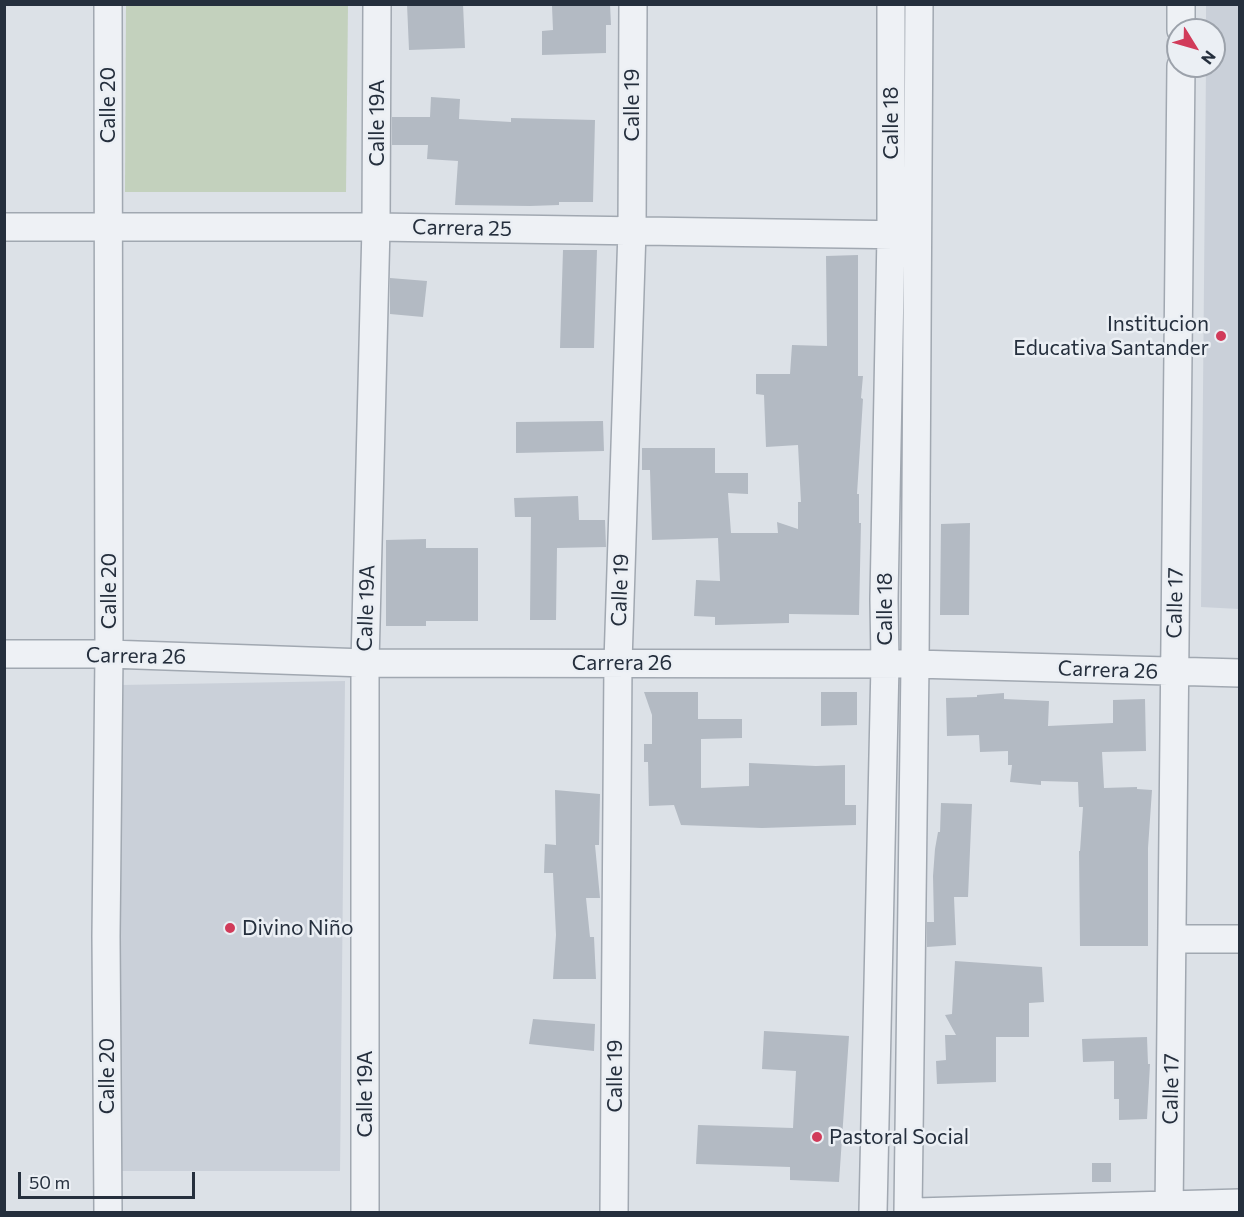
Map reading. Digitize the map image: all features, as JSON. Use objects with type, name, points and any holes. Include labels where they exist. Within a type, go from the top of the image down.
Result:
[{"type":"street","name":"Calle 20","points":[[108,4],[109,654],[105,936],[108,1212]]},
{"type":"street","name":"Calle 19A","points":[[365,1212],[365,663],[376,227],[377,4]]},
{"type":"street","name":"Calle 19","points":[[614,1212],[618,663],[632,230],[633,4]]},
{"type":"street","name":"Calle 18","points":[[873,1212],[885,664],[884,599],[891,235],[891,4]]},
{"type":"street","name":"Calle 18","points":[[908,1212],[919,235],[919,4]]},
{"type":"street","name":"Calle 17","points":[[1169,1209],[1181,78]]},
{"type":"street","name":"Carrera 25","points":[[4,227],[376,227],[919,235]]},
{"type":"street","name":"Carrera 26","points":[[4,654],[109,654],[365,663],[915,664],[1239,673]]},
{"type":"street","points":[[1172,939],[1239,939]]},
{"type":"street","points":[[916,1212],[1169,1209],[1239,1203]]},
{"type":"shaded area","name":"Institucion Educativa Santander","points":[[1206,5],[1239,5],[1239,609],[1201,607],[1206,78],[1226,78],[1226,18],[1206,18]]},
{"type":"shaded area","name":"Divino Niño","points":[[345,681],[340,1171],[116,1171],[121,685]]},
{"type":"green space","points":[[126,5],[348,5],[346,192],[125,192]]},
{"type":"building","points":[[407,4],[463,4],[465,48],[409,50]]},
{"type":"building","points":[[610,4],[611,25],[606,25],[606,53],[542,55],[542,31],[553,30],[552,6]]},
{"type":"building","points":[[431,97],[460,99],[459,119],[511,122],[511,118],[595,120],[593,202],[559,202],[559,205],[530,206],[455,205],[458,161],[427,159],[428,145],[392,145],[392,117],[430,117]]},
{"type":"building","points":[[563,250],[597,250],[594,348],[560,348]]},
{"type":"building","points":[[858,255],[858,376],[863,376],[857,494],[859,494],[859,523],[861,523],[859,615],[789,614],[789,623],[715,625],[715,617],[694,616],[696,580],[720,581],[718,538],[652,540],[650,470],[642,470],[642,448],[715,448],[715,473],[748,473],[748,494],[728,493],[731,533],[778,533],[777,522],[798,529],[798,502],[801,502],[798,445],[766,447],[764,395],[756,394],[756,374],[790,374],[792,345],[827,346],[826,256]]},
{"type":"building","points":[[390,278],[427,281],[423,317],[390,314]]},
{"type":"building","points":[[603,421],[604,451],[516,453],[516,422]]},
{"type":"building","points":[[578,496],[579,520],[605,520],[606,547],[557,548],[556,620],[530,620],[531,517],[515,517],[514,498]]},
{"type":"building","points":[[970,523],[969,615],[940,615],[941,524]]},
{"type":"building","points":[[426,539],[426,548],[478,548],[478,621],[426,621],[426,626],[386,626],[386,540]]},
{"type":"building","points":[[644,692],[698,692],[698,719],[742,719],[742,738],[701,739],[701,788],[749,786],[749,763],[845,765],[845,805],[856,805],[856,825],[762,828],[681,825],[674,805],[649,806],[648,762],[644,762],[644,744],[652,744],[652,715]]},
{"type":"building","points":[[821,692],[857,692],[857,725],[821,726]]},
{"type":"building","points":[[1004,693],[1004,699],[1049,701],[1048,726],[1113,723],[1113,700],[1145,699],[1146,751],[1102,752],[1104,788],[1137,787],[1137,789],[1152,790],[1148,848],[1148,946],[1080,946],[1079,851],[1083,807],[1079,807],[1078,782],[1041,781],[1041,785],[1010,782],[1012,765],[1008,765],[1008,751],[980,752],[979,735],[947,736],[946,698]]},
{"type":"building","points":[[555,790],[600,794],[599,845],[595,845],[600,898],[586,898],[590,937],[594,937],[596,979],[553,979],[556,935],[553,873],[544,873],[545,844],[556,845]]},
{"type":"building","points":[[941,803],[972,804],[968,897],[954,897],[956,945],[927,947],[927,922],[934,922],[933,876],[935,849],[938,832],[940,832]]},
{"type":"building","points":[[955,961],[1042,967],[1044,1002],[1029,1003],[1029,1037],[996,1037],[996,1082],[937,1084],[936,1061],[946,1060],[945,1035],[956,1035],[945,1015],[952,1014]]},
{"type":"building","points":[[533,1019],[595,1024],[594,1051],[529,1044]]},
{"type":"building","name":"Pastoral Social","points":[[764,1031],[849,1036],[839,1182],[790,1180],[790,1167],[696,1164],[698,1125],[793,1128],[796,1071],[762,1069]]},
{"type":"building","points":[[1147,1037],[1148,1064],[1150,1064],[1147,1119],[1119,1120],[1119,1099],[1114,1099],[1114,1061],[1083,1062],[1082,1039]]},
{"type":"building","points":[[1092,1163],[1111,1163],[1111,1182],[1092,1182]]},
{"type":"place","name":"Institucion Educativa Santander","points":[[1221,336]]},
{"type":"place","name":"Divino Niño","points":[[230,928]]},
{"type":"place","name":"Pastoral Social","points":[[817,1137]]}]
